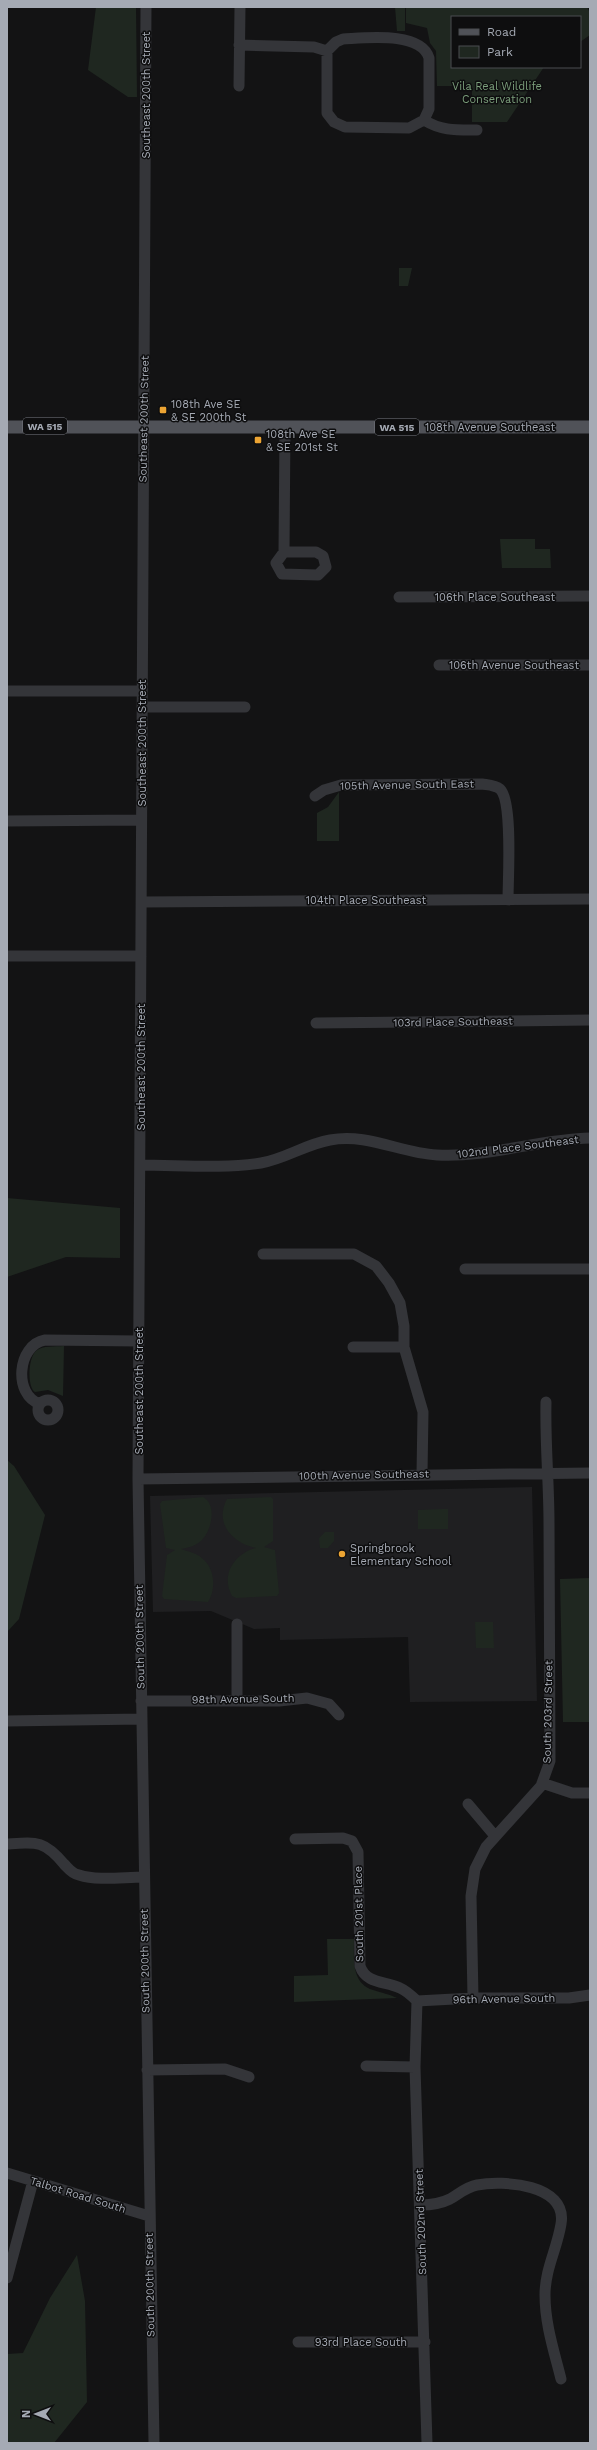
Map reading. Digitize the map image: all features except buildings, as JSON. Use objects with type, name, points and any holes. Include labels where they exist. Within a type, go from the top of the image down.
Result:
[{"type":"main road","name":"108th Avenue Southeast","points":[[7,427],[590,427]]},
{"type":"street","name":"Southeast 200th Street","points":[[138,1479],[146,7]]},
{"type":"street","points":[[239,86],[240,7]]},
{"type":"street","points":[[348,39],[407,39],[423,48],[429,58],[429,109],[424,120],[409,128],[345,127],[329,118],[326,108],[327,51],[336,42],[348,39]]},
{"type":"street","points":[[239,45],[314,46],[327,51]]},
{"type":"street","points":[[424,120],[432,125],[447,130],[477,130]]},
{"type":"street","points":[[284,552],[285,427]]},
{"type":"street","name":"106th Place Southeast","points":[[399,597],[590,596]]},
{"type":"street","name":"106th Avenue Southeast","points":[[438,665],[590,665]]},
{"type":"street","points":[[7,691],[142,691]]},
{"type":"street","points":[[142,706],[244,707]]},
{"type":"street","name":"105th Avenue South East","points":[[315,796],[324,790],[341,785],[482,784],[500,790],[508,806],[508,900]]},
{"type":"street","points":[[7,821],[141,820]]},
{"type":"street","name":"104th Place Southeast","points":[[142,902],[590,899]]},
{"type":"street","points":[[7,956],[141,956]]},
{"type":"street","name":"103rd Place Southeast","points":[[316,1023],[590,1020]]},
{"type":"street","name":"102nd Place Southeast","points":[[140,1165],[237,1165],[262,1163],[330,1140],[367,1139],[410,1152],[453,1155],[555,1140],[590,1138]]},
{"type":"street","points":[[263,1254],[354,1254],[376,1266],[390,1283],[400,1303],[404,1326],[404,1347],[423,1412],[422,1474]]},
{"type":"street","points":[[465,1270],[590,1269]]},
{"type":"street","points":[[40,1404],[28,1398],[22,1385],[24,1358],[26,1352],[34,1343],[45,1340],[139,1340]]},
{"type":"street","points":[[353,1347],[404,1347]]},
{"type":"street","name":"South 203rd Street","points":[[473,1998],[471,1896],[472,1882],[479,1859],[494,1836],[532,1797],[542,1783],[550,1761],[549,1473],[545,1454],[546,1402]]},
{"type":"street","name":"100th Avenue Southeast","points":[[138,1479],[590,1472]]},
{"type":"street","name":"South 200th Street","points":[[138,1479],[149,2216],[154,2443]]},
{"type":"street","points":[[237,1624],[237,1700]]},
{"type":"street","name":"98th Avenue South","points":[[141,1701],[279,1700],[307,1698],[329,1704],[339,1715]]},
{"type":"street","points":[[7,1721],[141,1719]]},
{"type":"street","points":[[542,1783],[572,1793],[590,1793]]},
{"type":"street","points":[[468,1804],[494,1836]]},
{"type":"street","name":"South 201st Place","points":[[295,1839],[343,1838],[352,1841],[358,1852],[362,1972],[375,1981],[402,1989],[417,2002]]},
{"type":"street","points":[[7,1844],[30,1842],[42,1844],[52,1850],[77,1875],[91,1877],[144,1877]]},
{"type":"street","name":"96th Avenue South","points":[[417,2002],[473,1998],[569,1998],[590,1995]]},
{"type":"street","name":"South 202nd Street","points":[[417,2002],[415,2067],[421,2205],[427,2443]]},
{"type":"street","points":[[366,2066],[415,2067]]},
{"type":"street","points":[[147,2070],[225,2069],[249,2077]]},
{"type":"street","name":"Talbot Road South","points":[[7,2173],[149,2216]]},
{"type":"street","points":[[7,2278],[33,2181]]},
{"type":"street","points":[[421,2205],[438,2204],[463,2190],[484,2184],[518,2184],[536,2187],[552,2199],[560,2212],[561,2224],[546,2275],[545,2295],[547,2325],[561,2379]]},
{"type":"street","name":"93rd Place South","points":[[298,2342],[425,2342]]},
{"type":"shaded area","name":"Springbrook Elementary School","points":[[532,1487],[537,1701],[410,1702],[408,1637],[280,1640],[280,1628],[254,1629],[211,1611],[153,1612],[150,1496]]},
{"type":"green space","points":[[96,7],[136,7],[137,97],[128,97],[88,70]]},
{"type":"green space","points":[[395,7],[405,7],[405,31],[397,31]]},
{"type":"green space","name":"Vila Real Wildlife Conservation","points":[[406,7],[587,7],[590,13],[590,35],[581,41],[581,16],[451,16],[451,68],[543,68],[507,122],[472,122],[472,86],[437,86],[436,51],[430,43],[427,28],[406,23]]},
{"type":"green space","points":[[399,268],[412,268],[408,286],[399,286]]},
{"type":"green space","points":[[500,539],[535,539],[535,549],[550,549],[551,568],[502,568]]},
{"type":"green space","points":[[339,792],[339,841],[317,841],[317,813],[328,807]]},
{"type":"green space","points":[[7,1198],[120,1208],[120,1258],[66,1257],[7,1277]]},
{"type":"green space","points":[[64,1346],[63,1396],[48,1390],[35,1392],[32,1389],[30,1379],[30,1366],[33,1355],[36,1351],[42,1348]]},
{"type":"green space","points":[[7,1460],[14,1466],[45,1515],[19,1619],[7,1632]]},
{"type":"green space","points":[[203,1497],[208,1501],[212,1512],[208,1531],[199,1543],[181,1549],[199,1556],[208,1564],[213,1580],[211,1597],[208,1602],[164,1599],[162,1596],[167,1555],[175,1550],[166,1548],[160,1504],[162,1501]]},
{"type":"green space","points":[[271,1497],[273,1499],[273,1541],[264,1547],[275,1550],[279,1593],[277,1596],[236,1598],[232,1596],[229,1588],[229,1573],[236,1560],[248,1551],[256,1548],[240,1542],[228,1531],[224,1524],[223,1516],[227,1499]]},
{"type":"green space","points":[[448,1509],[448,1529],[418,1529],[418,1510]]},
{"type":"green space","points":[[325,1532],[334,1532],[334,1541],[328,1548],[320,1548],[319,1538]]},
{"type":"green space","points":[[590,1578],[590,1722],[563,1722],[560,1579]]},
{"type":"green space","points":[[475,1622],[493,1622],[494,1648],[476,1648]]},
{"type":"green space","points":[[327,1939],[354,1939],[355,1969],[361,1982],[366,1987],[397,1998],[294,2002],[294,1976],[328,1975]]},
{"type":"green space","points":[[77,2255],[85,2301],[87,2402],[54,2443],[7,2443],[7,2354],[23,2353],[50,2298]]},
{"type":"place","name":"108th Ave SE & SE 200th St","points":[[163,410]]},
{"type":"place","name":"108th Ave SE & SE 201st St","points":[[258,440]]},
{"type":"place","name":"Springbrook Elementary School","points":[[342,1554]]}]
